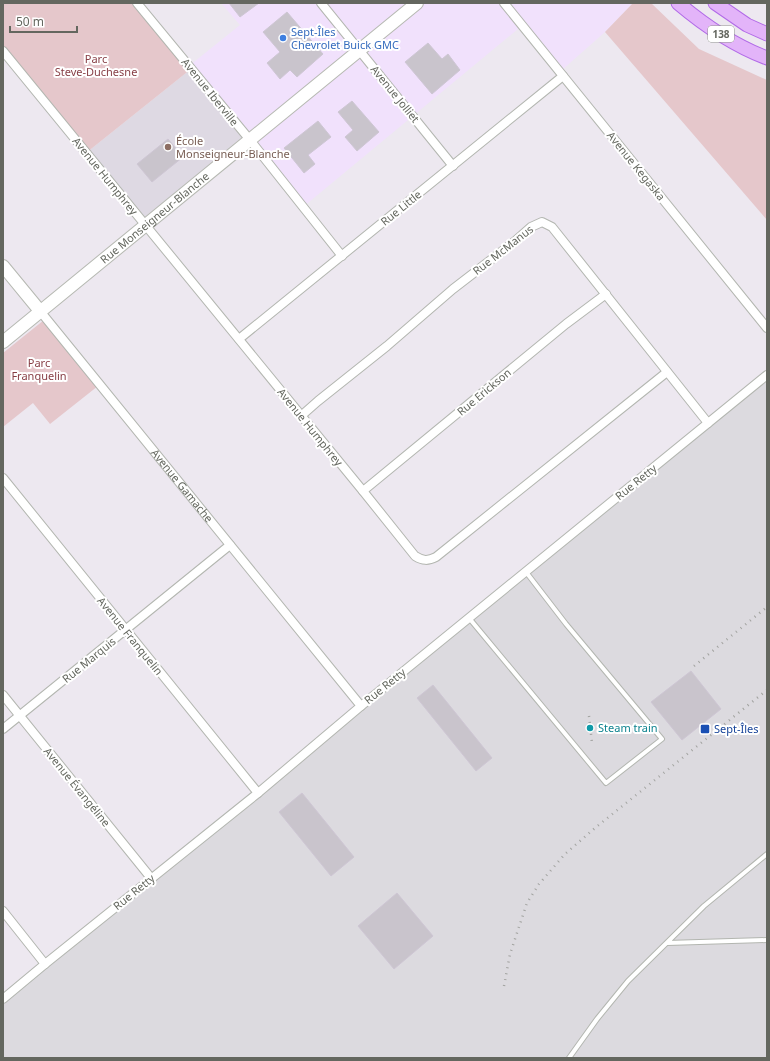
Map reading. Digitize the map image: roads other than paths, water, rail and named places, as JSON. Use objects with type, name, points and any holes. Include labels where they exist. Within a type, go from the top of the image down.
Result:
[{"type":"main road","name":"138","points":[[678,3],[721,34],[767,58]]},
{"type":"main road","name":"138","points":[[715,3],[746,25],[767,34]]},
{"type":"street","name":"Avenue Iberville","points":[[137,3],[250,140],[342,256]]},
{"type":"street","name":"Avenue Jolliet","points":[[321,3],[453,166]]},
{"type":"street","name":"Rue Monseigneur-Blanche","points":[[3,342],[418,3]]},
{"type":"street","name":"Avenue Kegaska","points":[[504,3],[767,328]]},
{"type":"street","name":"Avenue Humphrey","points":[[3,51],[415,556],[420,559],[428,561],[436,557],[667,372]]},
{"type":"street","name":"Rue Little","points":[[239,339],[563,76]]},
{"type":"street","name":"Rue McManus","points":[[301,416],[387,346],[453,289],[531,227],[542,222],[552,227],[708,423]]},
{"type":"street","name":"Avenue Gamache","points":[[3,266],[361,706]]},
{"type":"street","name":"Rue Erickson","points":[[363,491],[566,324],[606,294]]},
{"type":"street","name":"Rue Retty","points":[[3,999],[258,793],[361,706],[767,375]]},
{"type":"street","name":"Avenue Franquelin","points":[[3,478],[258,793]]},
{"type":"street","name":"Rue Marquis","points":[[3,729],[230,545]]},
{"type":"street","name":"Avenue Évangéline","points":[[3,695],[151,878]]},
{"type":"street","points":[[3,911],[45,964]]},
{"type":"lane","points":[[469,618],[606,783],[662,739],[566,624],[525,572]]},
{"type":"lane","points":[[569,1058],[628,981],[704,906],[767,854]]},
{"type":"lane","points":[[666,943],[767,940]]},
{"type":"railway","points":[[694,666],[767,607]]},
{"type":"railway","points":[[504,986],[510,954],[527,903],[539,884],[565,854],[595,828],[767,690]]},
{"type":"railway","points":[[589,716],[592,743]]},
{"type":"place","name":"Sept-Îles Chevrolet Buick GMC","points":[[283,38]]},
{"type":"place","name":"École Monseigneur-Blanche","points":[[168,147]]},
{"type":"place","name":"Steam train","points":[[590,728]]},
{"type":"place","name":"Sept-Îles","points":[[705,729]]},
{"type":"park label","name":"Parc Steve-Duchesne","points":[[96,65]]},
{"type":"park label","name":"Parc Franquelin","points":[[39,369]]}]
